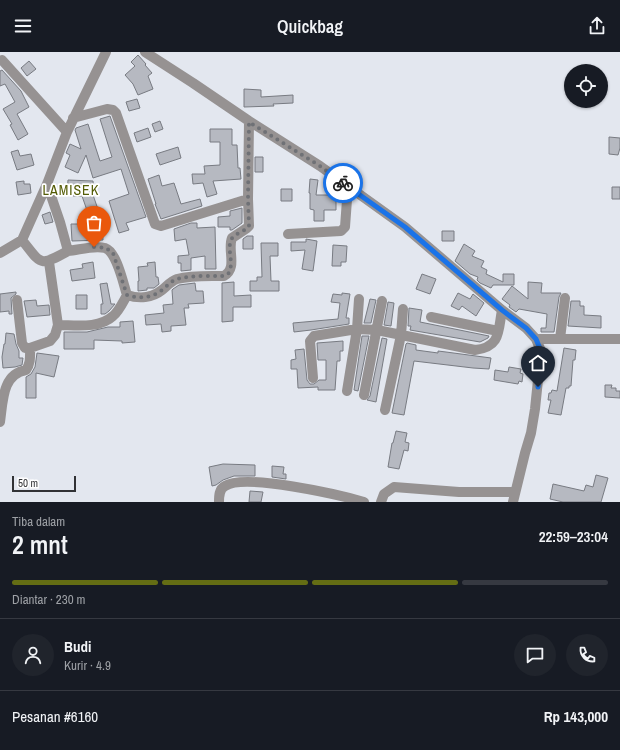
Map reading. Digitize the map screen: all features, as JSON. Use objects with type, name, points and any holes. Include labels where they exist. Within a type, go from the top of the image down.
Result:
[{"type":"street","points":[[0,253],[22,240],[73,118],[106,52]]},
{"type":"street","points":[[145,52],[249,122],[320,166],[405,227],[502,310],[526,328],[536,339],[541,351],[538,387],[531,433],[524,453],[513,497],[459,497],[394,487],[384,494],[381,502]]},
{"type":"street","points":[[2,60],[67,132]]},
{"type":"street","points":[[73,118],[107,109],[114,110],[155,224],[158,226],[248,199]]},
{"type":"street","points":[[127,295],[134,297],[148,297],[161,291],[176,280],[183,278],[224,276],[229,273],[232,264],[231,240],[234,236],[249,226],[249,122]]},
{"type":"street","points":[[46,184],[60,222],[68,251]]},
{"type":"street","points":[[288,234],[341,231],[345,227],[348,186]]},
{"type":"street","points":[[22,240],[36,259],[40,261],[49,262],[68,251],[94,247],[110,250],[115,258],[127,295],[118,311],[106,321],[97,324],[58,325]]},
{"type":"street","points":[[17,300],[22,343],[25,348],[30,348],[50,341],[55,334],[58,325],[49,262]]},
{"type":"street","points":[[560,339],[564,298]]},
{"type":"street","points":[[347,392],[357,329],[359,299]]},
{"type":"street","points":[[364,395],[382,301]]},
{"type":"street","points":[[385,410],[401,335],[403,309]]},
{"type":"street","points":[[313,378],[310,341],[314,336],[357,329],[377,330],[475,350],[485,349],[492,346],[494,343],[502,310]]},
{"type":"street","points":[[431,317],[498,331]]},
{"type":"street","points":[[536,339],[620,339]]},
{"type":"street","points":[[0,422],[6,384],[16,373],[26,370],[28,367],[30,348]]},
{"type":"street","points":[[219,502],[220,492],[223,487],[230,483],[248,481],[297,487],[364,502]]},
{"type":"building","points":[[138,55],[152,73],[148,76],[153,89],[138,95],[133,84],[125,75],[135,66],[131,62]]},
{"type":"building","points":[[29,61],[36,69],[27,76],[21,68]]},
{"type":"building","points":[[2,70],[21,91],[29,107],[17,114],[28,134],[18,140],[10,125],[12,124],[3,109],[15,102],[5,84],[0,86],[0,71]]},
{"type":"building","points":[[244,89],[261,90],[261,97],[293,95],[293,103],[273,104],[274,106],[244,107]]},
{"type":"building","points":[[137,99],[140,108],[129,111],[126,102]]},
{"type":"building","points":[[110,116],[146,217],[126,223],[129,230],[119,233],[109,201],[129,194],[121,169],[93,178],[86,155],[78,173],[65,167],[70,155],[66,153],[70,144],[81,149],[75,130],[76,128],[88,124],[100,161],[112,157],[100,119]]},
{"type":"building","points":[[160,121],[163,129],[155,132],[152,124]]},
{"type":"building","points":[[148,128],[151,137],[137,142],[134,133]]},
{"type":"building","points":[[210,129],[232,129],[232,145],[237,145],[238,168],[240,168],[241,179],[213,181],[217,194],[207,197],[203,183],[193,184],[192,174],[205,174],[204,166],[220,165],[220,142],[210,142]]},
{"type":"building","points":[[609,137],[620,138],[618,155],[609,154]]},
{"type":"building","points":[[178,147],[181,158],[160,165],[156,154]]},
{"type":"building","points":[[18,150],[20,156],[31,154],[34,165],[17,170],[11,152]]},
{"type":"building","points":[[255,157],[263,157],[263,172],[255,172]]},
{"type":"building","points":[[159,175],[162,186],[174,183],[181,204],[200,199],[202,206],[161,219],[148,179]]},
{"type":"building","points":[[310,179],[318,180],[316,195],[336,195],[336,210],[324,210],[324,221],[314,221],[314,210],[310,209]]},
{"type":"building","points":[[68,180],[93,181],[94,192],[92,192],[102,218],[103,240],[72,241],[71,224],[78,224],[78,219],[90,219],[82,196],[67,194]]},
{"type":"building","points":[[24,181],[24,184],[30,184],[31,193],[18,195],[16,182]]},
{"type":"building","points":[[612,187],[620,187],[620,199],[612,199]]},
{"type":"building","points":[[281,189],[292,189],[292,201],[281,201]]},
{"type":"building","points":[[242,208],[242,223],[232,230],[230,230],[230,227],[218,227],[218,217],[230,216],[230,211]]},
{"type":"building","points":[[50,212],[53,222],[45,224],[42,215]]},
{"type":"building","points":[[191,223],[197,223],[197,228],[215,227],[216,269],[205,269],[205,256],[191,258],[191,270],[181,271],[181,263],[178,263],[178,256],[189,255],[186,239],[175,241],[174,229]]},
{"type":"building","points":[[442,231],[454,231],[454,241],[442,241]]},
{"type":"building","points":[[247,236],[253,236],[253,249],[243,249],[243,239]]},
{"type":"building","points":[[306,239],[317,241],[313,271],[302,269],[305,250],[291,251],[291,242],[306,242]]},
{"type":"building","points":[[261,243],[278,243],[278,256],[270,256],[271,281],[279,281],[279,291],[250,291],[250,281],[257,281],[257,277],[262,277]]},
{"type":"building","points":[[464,244],[475,251],[472,256],[484,261],[481,267],[487,270],[486,274],[503,282],[503,274],[514,274],[514,285],[493,285],[491,288],[480,283],[477,280],[478,277],[470,274],[455,261]]},
{"type":"building","points":[[333,245],[347,246],[346,262],[341,262],[341,266],[332,266]]},
{"type":"building","points":[[93,262],[95,278],[72,281],[70,270],[83,268],[82,264]]},
{"type":"building","points":[[155,262],[156,277],[158,277],[159,284],[154,288],[147,288],[147,290],[138,291],[138,267],[148,266],[147,263]]},
{"type":"building","points":[[422,274],[436,279],[430,294],[416,289]]},
{"type":"building","points":[[234,282],[234,296],[251,295],[251,307],[233,307],[233,321],[222,322],[222,283]]},
{"type":"building","points":[[528,282],[542,283],[541,293],[561,293],[559,297],[554,332],[541,332],[541,328],[546,328],[547,314],[519,309],[516,312],[502,299],[512,286],[528,299]]},
{"type":"building","points":[[107,283],[111,304],[115,304],[105,314],[101,314],[101,304],[103,304],[100,284]]},
{"type":"building","points":[[195,283],[196,291],[203,291],[204,303],[188,304],[189,308],[184,308],[186,325],[171,326],[171,331],[162,332],[161,324],[146,325],[145,315],[164,313],[163,305],[173,304],[173,289],[179,285]]},
{"type":"building","points":[[16,292],[16,294],[11,298],[12,314],[9,314],[9,311],[0,312],[0,294]]},
{"type":"building","points":[[342,293],[350,294],[346,318],[349,318],[349,324],[294,332],[293,323],[338,319],[340,303],[331,302],[333,294],[342,295]]},
{"type":"building","points":[[458,293],[470,299],[473,294],[484,303],[476,316],[462,306],[459,310],[451,306]]},
{"type":"building","points":[[76,295],[87,295],[87,309],[76,309]]},
{"type":"building","points":[[370,299],[376,300],[371,323],[364,323]]},
{"type":"building","points":[[36,300],[37,306],[49,305],[50,315],[27,317],[24,301]]},
{"type":"building","points":[[571,301],[580,301],[580,306],[584,306],[584,315],[601,316],[601,328],[568,326]]},
{"type":"building","points":[[388,302],[394,303],[391,326],[384,325]]},
{"type":"building","points":[[409,308],[422,310],[420,322],[489,336],[480,342],[410,330],[411,326],[408,326]]},
{"type":"building","points":[[133,321],[135,342],[122,343],[122,341],[94,340],[94,349],[64,349],[64,332],[87,332],[108,327],[120,327],[120,322]]},
{"type":"building","points":[[6,333],[14,334],[19,351],[19,358],[23,358],[22,365],[3,368],[2,357]]},
{"type":"building","points":[[362,336],[369,336],[358,391],[354,390]]},
{"type":"building","points":[[382,338],[387,339],[376,402],[367,400],[370,396]]},
{"type":"building","points":[[343,341],[343,351],[340,351],[340,361],[337,361],[335,390],[318,390],[318,387],[298,388],[297,369],[291,369],[291,360],[296,359],[295,350],[304,349],[307,380],[310,384],[314,384],[319,380],[326,380],[326,360],[318,360],[317,343]]},
{"type":"building","points":[[407,343],[416,345],[416,350],[438,353],[438,351],[491,358],[489,369],[414,361],[404,415],[392,413]]},
{"type":"building","points":[[564,348],[576,350],[575,360],[573,360],[571,386],[566,388],[561,415],[548,413],[551,400],[548,400],[549,393],[551,393],[552,390],[557,391]]},
{"type":"building","points":[[37,353],[59,356],[54,377],[36,373],[36,398],[26,398],[26,377],[31,374],[35,367]]},
{"type":"building","points":[[509,367],[521,369],[520,373],[523,374],[522,382],[519,381],[518,384],[494,380],[495,370],[508,372]]},
{"type":"building","points":[[605,385],[612,385],[611,388],[616,388],[616,391],[620,391],[620,398],[605,397]]},
{"type":"building","points":[[396,431],[407,433],[405,442],[409,443],[408,451],[404,450],[399,469],[388,467],[392,443]]},
{"type":"building","points":[[223,464],[255,465],[255,476],[234,476],[212,486],[209,467]]},
{"type":"building","points":[[272,466],[284,467],[283,474],[286,474],[286,479],[272,477]]},
{"type":"building","points":[[596,475],[608,478],[601,502],[563,502],[550,499],[553,484],[584,491],[586,485],[593,487]]},
{"type":"building","points":[[250,491],[263,492],[261,502],[249,502]]},
{"type":"way so far","points":[[94,247],[105,248],[113,253],[127,295],[134,297],[141,298],[154,295],[170,283],[183,278],[224,276],[229,273],[232,264],[231,240],[234,236],[249,226],[249,122],[262,128],[343,183]]},
{"type":"district","name":"LAMISEK","points":[[71,190]]},
{"type":"route","points":[[343,183],[405,227],[502,310],[526,328],[536,339],[541,351],[538,387]]}]
